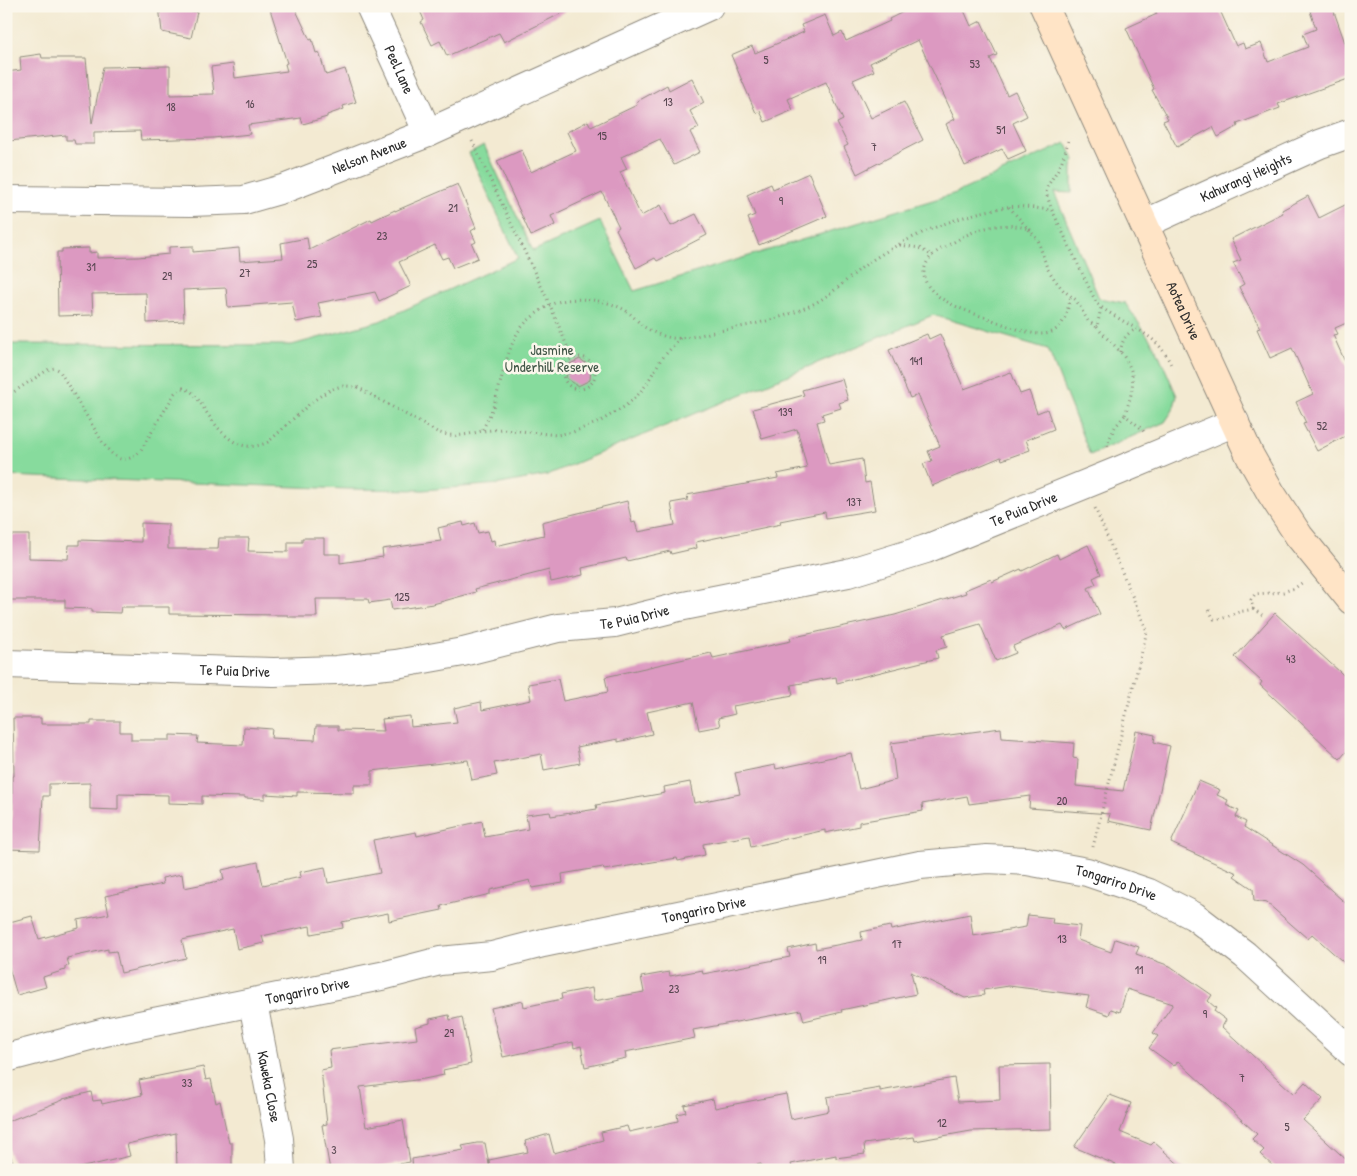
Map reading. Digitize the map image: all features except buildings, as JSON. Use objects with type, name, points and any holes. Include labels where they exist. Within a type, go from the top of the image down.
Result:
[{"type":"street","name":"Peel Lane","points":[[370,6],[428,132]]},
{"type":"street","name":"Aotea Drive","points":[[1044,6],[1234,422],[1271,493],[1299,536],[1351,600]]},
{"type":"street","name":"Nelson Avenue","points":[[6,200],[191,202],[244,200],[286,188],[462,118],[699,8]]},
{"type":"street","name":"Kahurangi Heights","points":[[1144,224],[1320,144],[1351,133]]},
{"type":"street","name":"Te Puia Drive","points":[[6,664],[274,672],[336,670],[396,664],[464,652],[558,628],[615,623],[679,607],[848,573],[926,549],[1234,422]]},
{"type":"street","name":"Tongariro Drive","points":[[6,1058],[105,1032],[386,975],[440,961],[492,956],[542,943],[920,865],[988,859],[1027,861],[1087,872],[1149,893],[1194,916],[1245,955],[1351,1052]]},
{"type":"street","name":"Kaweka Close","points":[[253,1003],[279,1139],[281,1170]]},
{"type":"path","points":[[462,118],[550,305],[572,358]]},
{"type":"path","points":[[1068,141],[1066,150],[1047,187],[1046,193],[1052,210],[1096,302],[1101,308],[1160,345],[1172,367]]},
{"type":"path","points":[[482,431],[493,408],[507,359],[519,331],[550,305],[569,300],[586,299],[612,305],[624,309],[645,327],[659,335],[680,338],[753,325],[785,315],[816,302],[873,260],[907,240],[941,226],[974,214],[1009,207],[1052,210]]},
{"type":"path","points":[[1009,207],[1038,240],[1047,268],[1060,285],[1076,300],[1088,321],[1097,327],[1125,359],[1133,377],[1133,390],[1126,415],[1142,429],[1153,457]]},
{"type":"path","points":[[1031,230],[1020,226],[985,228],[964,237],[930,259],[924,272],[928,285],[936,296],[965,310],[1033,334],[1048,334],[1060,326],[1066,317],[1071,296]]},
{"type":"path","points":[[899,245],[919,248],[933,256]]},
{"type":"path","points":[[1097,327],[1101,308]]},
{"type":"path","points":[[1120,352],[1122,341],[1127,333],[1137,329]]},
{"type":"path","points":[[6,396],[49,369],[55,368],[60,370],[102,443],[110,453],[120,460],[135,456],[141,450],[175,393],[183,388],[190,390],[196,395],[206,411],[229,439],[249,447],[260,446],[268,442],[317,399],[328,392],[344,386],[357,388],[443,434],[460,436],[504,429],[557,435],[573,432],[599,422],[624,407],[646,385],[660,361],[680,338]]},
{"type":"path","points":[[581,357],[592,364],[594,375],[592,383],[586,388],[573,389],[565,382],[563,371],[565,364],[572,358],[581,357]]},
{"type":"path","points":[[1085,484],[1148,631],[1087,872]]},
{"type":"path","points":[[1252,609],[1251,600],[1254,594],[1282,592],[1295,588],[1324,567]]},
{"type":"path","points":[[1209,610],[1214,619],[1221,620],[1243,610],[1252,609],[1262,615]]},
{"type":"green space","name":"Jasmine Underhill Reserve","points":[[1066,143],[1075,160],[1072,167],[1072,193],[1054,192],[1099,298],[1125,303],[1156,348],[1177,396],[1173,410],[1165,422],[1090,455],[1048,349],[933,315],[547,475],[500,484],[423,490],[349,489],[6,476],[6,344],[292,345],[380,321],[518,258],[469,153],[484,145],[533,251],[600,221],[634,291],[956,193]]}]
